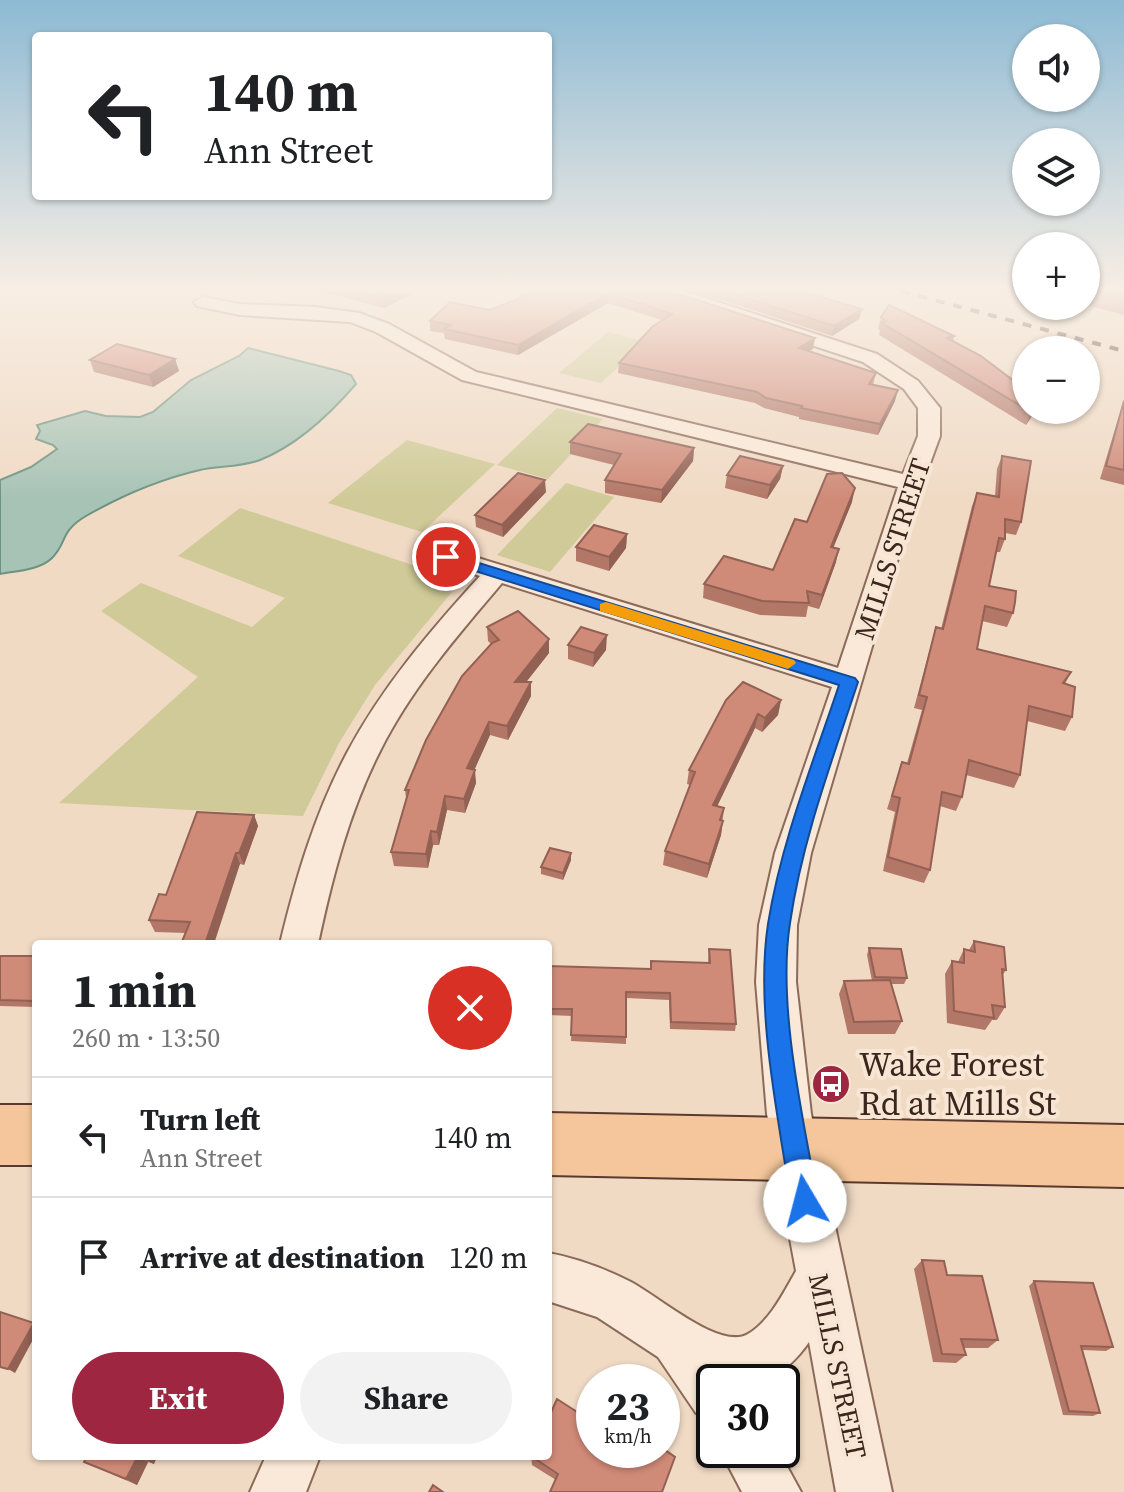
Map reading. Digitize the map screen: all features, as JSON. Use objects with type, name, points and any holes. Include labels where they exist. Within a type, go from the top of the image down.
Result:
[{"type":"main road","points":[[0,1135],[32,1135]]},
{"type":"main road","points":[[552,1144],[1124,1156]]},
{"type":"street","points":[[435,361],[469,376],[909,483]]},
{"type":"street","name":"MILLS STREET","points":[[864,1492],[819,1278],[787,1100],[776,982],[778,925],[793,853],[909,483],[929,436],[931,420],[924,397],[875,361]]},
{"type":"street","points":[[446,557],[849,682]]},
{"type":"street","points":[[300,940],[314,877],[341,801],[377,727],[427,656],[497,573]]},
{"type":"street","points":[[552,1278],[572,1281],[620,1302],[712,1359],[734,1362],[753,1360],[771,1348],[785,1332],[819,1278]]},
{"type":"street","points":[[674,1338],[696,1369]]},
{"type":"street","points":[[278,1492],[291,1460]]},
{"type":"street","points":[[758,1468],[773,1492]]},
{"type":"shaded area","points":[[230,361],[298,361],[351,375],[356,384],[313,427],[274,454],[246,464],[185,474],[127,495],[77,522],[47,562],[0,574],[0,480],[31,467],[57,449],[36,439],[40,431],[37,425],[85,411],[106,416],[140,417],[153,412],[191,380]]},
{"type":"shaded area","points":[[574,361],[625,361],[601,383],[559,373]]},
{"type":"shaded area","points":[[557,408],[603,419],[548,479],[497,465]]},
{"type":"shaded area","points":[[407,440],[495,464],[422,532],[328,503]]},
{"type":"shaded area","points":[[566,483],[614,497],[550,572],[497,555]]},
{"type":"shaded area","points":[[240,508],[461,581],[375,685],[339,743],[303,816],[59,803],[198,677],[101,611],[141,583],[252,627],[285,598],[178,556]]},
{"type":"building","points":[[92,361],[172,361],[149,375]]},
{"type":"building","points":[[838,361],[876,373],[869,384],[898,390],[880,424],[801,408],[766,398],[757,392],[619,363]]},
{"type":"building","points":[[945,361],[987,361],[1012,379],[1012,401]]},
{"type":"building","points":[[1124,401],[1124,470],[1106,466]]},
{"type":"building","points":[[588,424],[694,448],[662,490],[605,480],[621,454],[570,442]]},
{"type":"building","points":[[740,456],[783,466],[770,485],[727,475]]},
{"type":"building","points":[[1002,456],[1031,461],[1021,522],[1005,519],[1005,539],[999,538],[989,586],[1016,591],[1015,602],[1013,613],[985,606],[977,649],[1071,672],[1063,683],[1075,687],[1072,717],[1029,706],[1020,775],[969,760],[962,797],[942,792],[930,870],[888,857],[900,798],[892,796],[902,762],[909,764],[927,697],[919,695],[936,627],[943,629],[977,493],[999,497]]},
{"type":"building","points":[[518,473],[545,480],[502,525],[475,515]]},
{"type":"building","points":[[842,473],[855,488],[831,547],[839,549],[822,595],[807,591],[809,603],[762,601],[704,584],[724,556],[773,570],[795,519],[807,522],[827,474]]},
{"type":"building","points":[[594,525],[627,534],[609,557],[576,547]]},
{"type":"building","points":[[518,611],[549,639],[515,682],[531,682],[507,726],[489,722],[467,768],[475,770],[464,799],[445,796],[437,832],[431,831],[426,854],[391,852],[409,790],[405,790],[426,740],[462,676],[492,643],[499,640],[487,627]]},
{"type":"building","points":[[581,627],[607,635],[594,653],[568,645]]},
{"type":"building","points":[[743,682],[781,700],[765,718],[758,714],[713,805],[724,808],[709,864],[665,851],[695,772],[689,770],[726,700]]},
{"type":"building","points":[[197,812],[254,815],[239,853],[236,853],[206,940],[183,940],[190,922],[149,920],[159,894],[166,895]]},
{"type":"building","points":[[550,848],[571,853],[563,873],[541,867]]},
{"type":"building","points":[[974,941],[1004,947],[1005,1007],[992,1005],[994,1018],[954,1011],[952,961],[964,963],[964,949],[975,952]]},
{"type":"building","points":[[869,948],[901,949],[907,978],[875,977]]},
{"type":"building","points":[[709,949],[730,950],[736,1024],[671,1022],[670,993],[626,992],[626,1037],[571,1035],[572,1009],[552,1009],[552,966],[651,969],[651,961],[710,963]]},
{"type":"building","points":[[0,956],[32,956],[32,1001],[0,1000]]},
{"type":"building","points":[[890,980],[902,1021],[854,1022],[844,981]]},
{"type":"building","points":[[922,1260],[944,1261],[947,1275],[982,1276],[998,1340],[961,1339],[966,1355],[942,1354]]},
{"type":"building","points":[[1034,1281],[1093,1283],[1113,1347],[1081,1346],[1100,1413],[1069,1411]]},
{"type":"building","points":[[0,1312],[32,1322],[32,1327],[8,1369],[0,1367]]},
{"type":"building","points":[[557,1399],[576,1411],[576,1468],[671,1468],[662,1492],[550,1492],[558,1474],[537,1460],[552,1460],[552,1410]]},
{"type":"building","points":[[85,1460],[136,1460],[126,1479]]},
{"type":"building","points":[[433,1485],[443,1492],[429,1492]]},
{"type":"slow traffic","points":[[606,607],[788,663]]},
{"type":"place","name":"Wake Forest Rd at Mills St","points":[[831,1084]]},
{"type":"route","points":[[446,557],[849,682],[793,853],[778,925],[776,982],[785,1087],[805,1201]]}]
